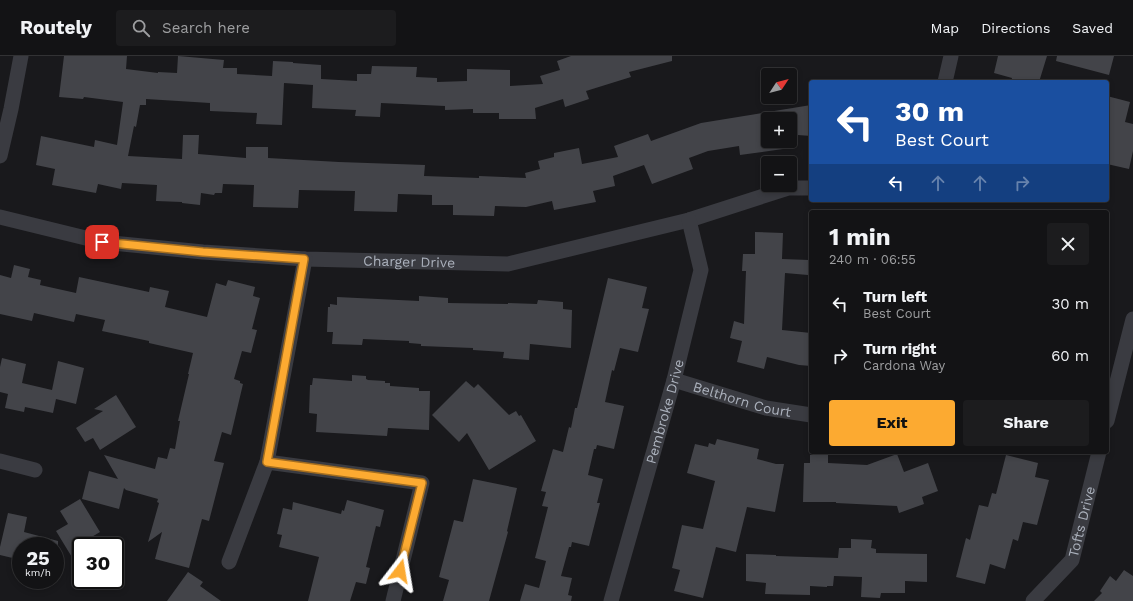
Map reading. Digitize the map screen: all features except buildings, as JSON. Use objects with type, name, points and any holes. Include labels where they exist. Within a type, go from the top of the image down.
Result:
[{"type":"street","points":[[0,156],[11,110],[21,56]]},
{"type":"street","points":[[945,80],[951,56]]},
{"type":"street","name":"Charger Drive","points":[[0,217],[102,242],[203,252],[304,259],[508,264],[689,220],[788,188],[809,188]]},
{"type":"street","name":"Pembroke Drive","points":[[611,601],[674,380],[701,270],[689,220]]},
{"type":"street","points":[[229,562],[267,462],[304,259]]},
{"type":"street","points":[[1109,414],[1133,319]]},
{"type":"street","name":"Belthorn Court","points":[[674,380],[766,408],[809,415]]},
{"type":"street","name":"Tofts Drive","points":[[1033,601],[1072,560],[1098,454]]},
{"type":"street","points":[[0,461],[35,470]]},
{"type":"street","points":[[267,462],[422,483],[393,601]]},
{"type":"route","points":[[102,242],[203,252],[304,259],[267,462],[422,483],[400,571]]}]
